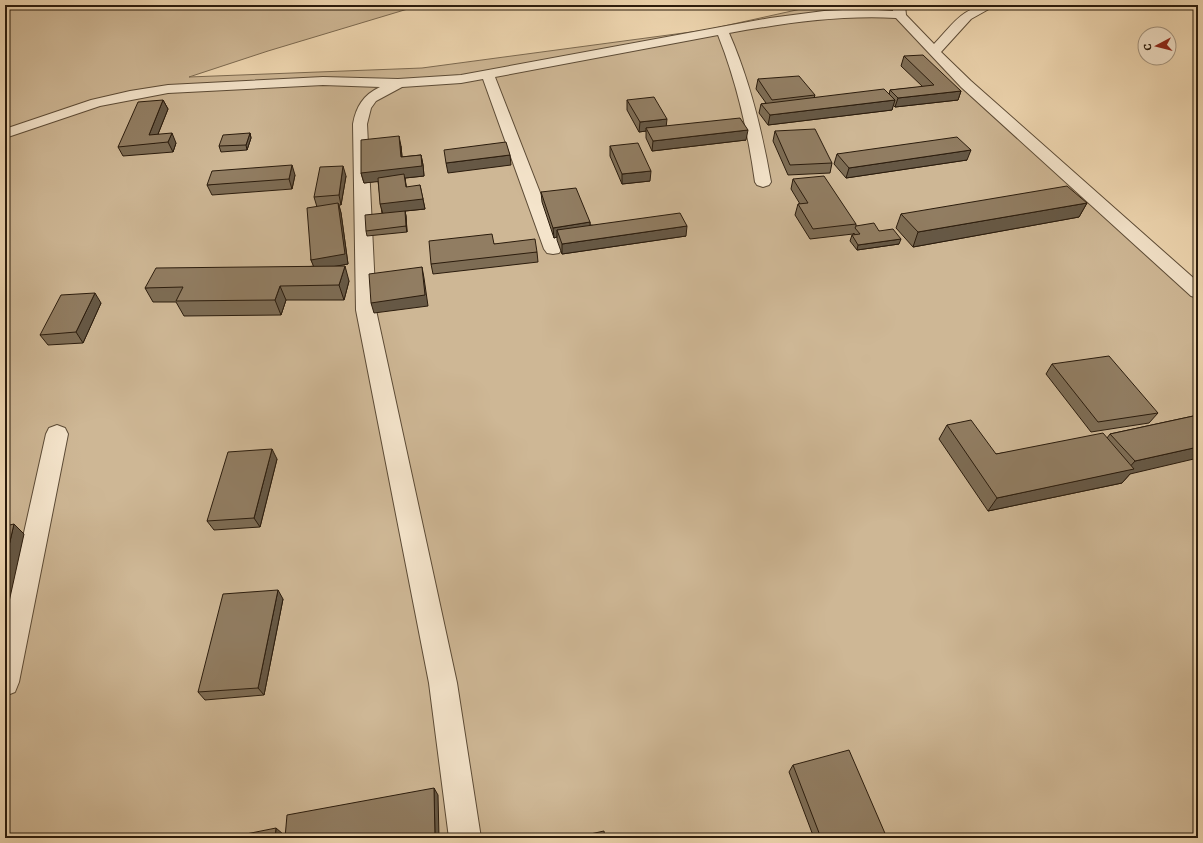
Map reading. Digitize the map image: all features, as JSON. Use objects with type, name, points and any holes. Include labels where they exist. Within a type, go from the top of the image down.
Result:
[{"type":"lane","points":[[935,51],[967,16],[990,5]]},
{"type":"lane","points":[[5,134],[96,103],[130,95],[168,89],[323,82],[398,84],[461,79],[722,30],[824,15],[899,10],[966,84],[1198,292]]},
{"type":"lane","points":[[722,30],[735,60],[745,94],[757,143],[763,182]]},
{"type":"lane","points":[[488,75],[553,249]]},
{"type":"lane","points":[[398,84],[376,94],[363,109],[360,124],[366,310],[443,682],[465,838]]},
{"type":"lane","points":[[5,682],[57,434]]},
{"type":"shaded area","points":[[5,5],[421,5],[268,51],[189,77],[422,68],[706,30],[819,5],[903,5],[902,7],[909,25],[1198,296],[1198,838],[5,838]]},
{"type":"building","points":[[923,55],[961,91],[898,98],[890,90],[934,85],[904,56]]},
{"type":"building","points":[[799,76],[815,95],[772,100],[758,79]]},
{"type":"building","points":[[884,89],[895,100],[770,115],[761,104]]},
{"type":"building","points":[[654,97],[667,119],[640,122],[627,100]]},
{"type":"building","points":[[163,100],[149,135],[172,133],[168,142],[118,147],[138,102]]},
{"type":"building","points":[[740,118],[748,130],[653,141],[646,128]]},
{"type":"building","points":[[815,129],[832,163],[790,165],[775,131]]},
{"type":"building","points":[[250,133],[246,145],[219,146],[223,135]]},
{"type":"building","points":[[399,136],[401,157],[421,155],[422,166],[361,173],[361,140]]},
{"type":"building","points":[[957,137],[971,150],[849,168],[837,154]]},
{"type":"building","points":[[506,142],[510,155],[446,163],[444,150]]},
{"type":"building","points":[[638,143],[651,171],[622,174],[610,146]]},
{"type":"building","points":[[292,165],[289,179],[207,185],[212,171]]},
{"type":"building","points":[[343,166],[339,195],[314,197],[320,167]]},
{"type":"building","points":[[404,174],[406,187],[420,185],[423,199],[380,204],[378,178]]},
{"type":"building","points":[[824,176],[856,224],[813,229],[798,204],[808,203],[793,179]]},
{"type":"building","points":[[1067,186],[1087,203],[918,232],[901,214]]},
{"type":"building","points":[[576,188],[590,222],[553,228],[541,192]]},
{"type":"building","points":[[338,203],[345,254],[311,260],[307,208]]},
{"type":"building","points":[[405,211],[406,226],[366,231],[365,215]]},
{"type":"building","points":[[680,213],[687,226],[562,244],[557,230]]},
{"type":"building","points":[[874,223],[879,231],[893,229],[901,239],[858,245],[852,235],[860,234],[855,228],[856,226]]},
{"type":"building","points":[[492,234],[494,244],[535,239],[537,252],[431,264],[429,241]]},
{"type":"building","points":[[345,266],[339,285],[280,286],[275,300],[176,301],[183,287],[145,288],[156,268]]},
{"type":"building","points":[[422,267],[425,295],[371,303],[369,274]]},
{"type":"building","points":[[95,293],[76,332],[40,335],[61,295]]},
{"type":"building","points":[[1109,356],[1158,413],[1098,422],[1052,364]]},
{"type":"building","points":[[1198,415],[1198,447],[1135,461],[1110,434]]},
{"type":"building","points":[[971,420],[996,454],[1103,433],[1134,469],[997,498],[947,425]]},
{"type":"building","points":[[272,449],[254,518],[207,521],[228,452]]},
{"type":"building","points":[[14,524],[5,563],[5,526]]},
{"type":"building","points":[[278,590],[258,688],[198,692],[223,594]]},
{"type":"building","points":[[849,750],[887,838],[821,838],[793,765]]},
{"type":"building","points":[[434,788],[435,838],[285,838],[287,815]]},
{"type":"building","points":[[276,828],[275,838],[226,838]]},
{"type":"building","points":[[604,831],[605,838],[572,838]]}]
